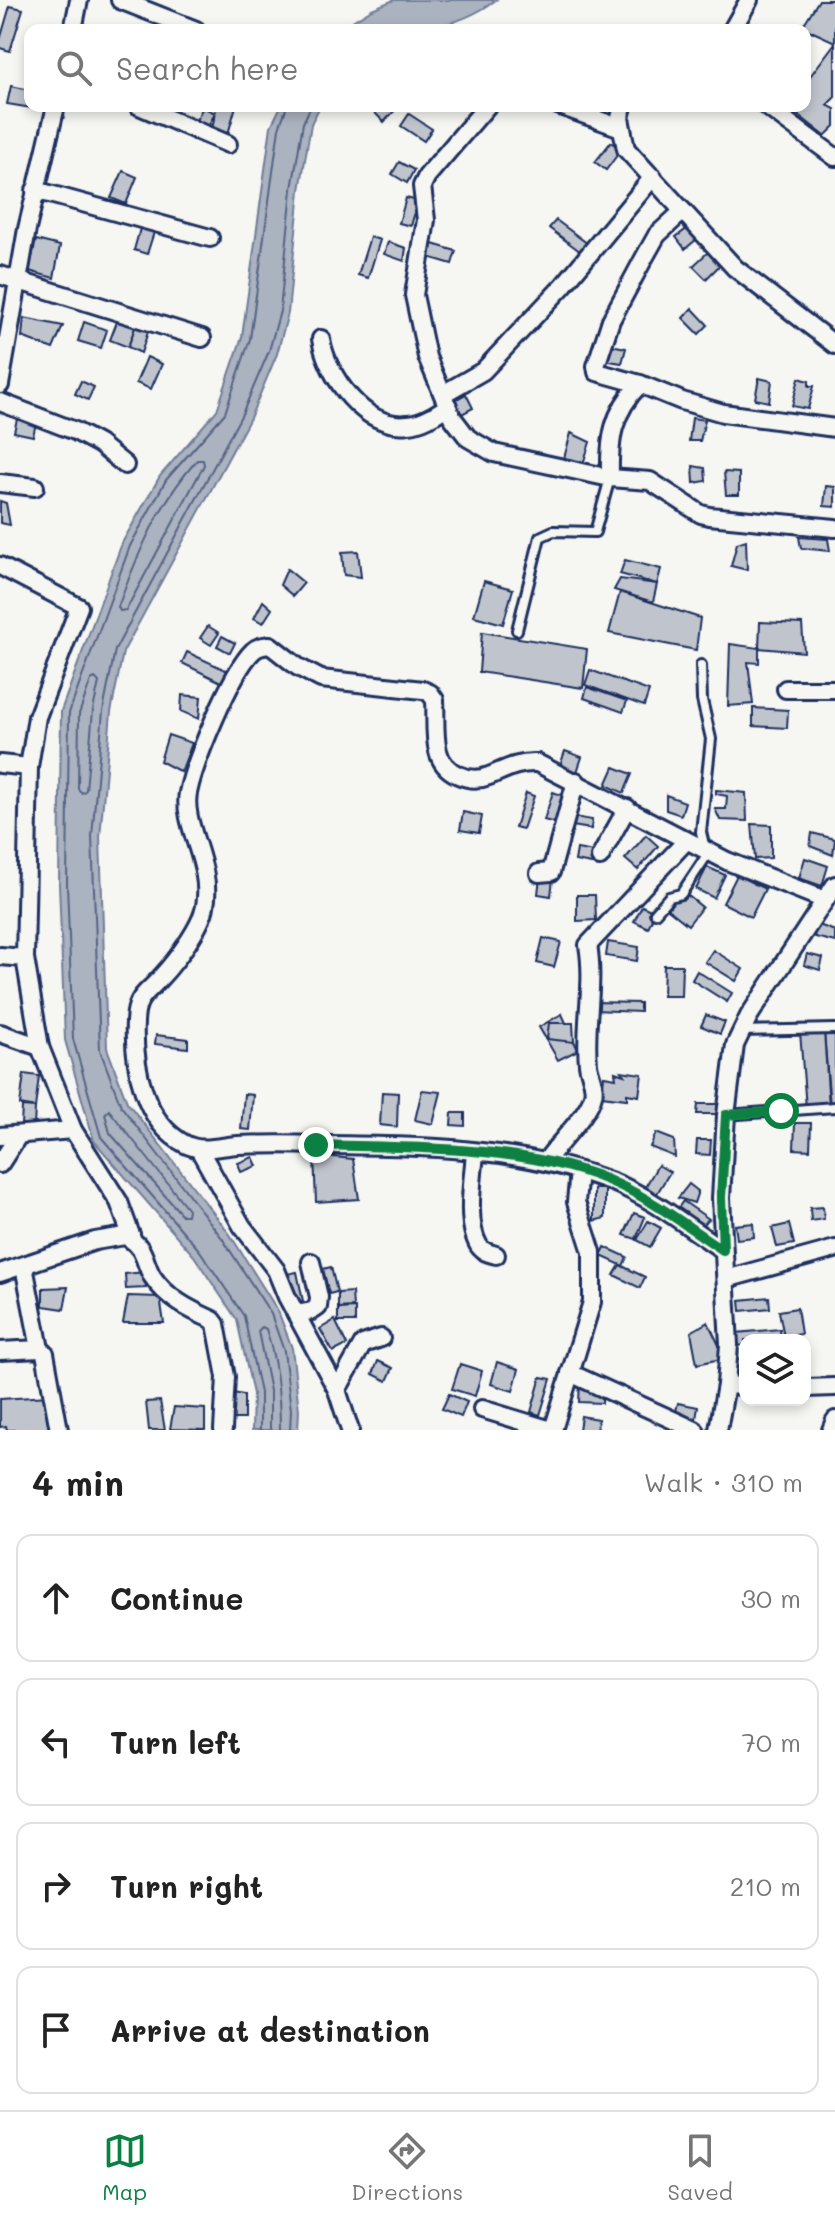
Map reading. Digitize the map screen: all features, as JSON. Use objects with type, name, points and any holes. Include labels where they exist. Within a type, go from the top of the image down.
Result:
[{"type":"street","points":[[74,24],[79,0]]},
{"type":"street","points":[[120,0],[181,24]]},
{"type":"street","points":[[735,24],[749,0]]},
{"type":"street","points":[[0,385],[35,190],[54,112]]},
{"type":"street","points":[[153,112],[228,144]]},
{"type":"street","points":[[482,112],[427,176],[422,186],[426,220],[414,295],[427,357],[445,400],[468,438],[486,451],[610,478],[650,481],[709,516],[835,528]]},
{"type":"street","points":[[577,112],[621,128]]},
{"type":"street","points":[[622,112],[621,128],[626,149],[735,268],[835,345]]},
{"type":"street","points":[[774,112],[835,157]]},
{"type":"street","points":[[321,339],[323,352],[339,385],[357,403],[382,420],[398,425],[433,416],[445,400],[483,371],[563,286],[653,177]]},
{"type":"street","points":[[35,190],[210,238]]},
{"type":"street","points":[[683,211],[657,235],[611,320],[596,366],[597,372],[723,413],[835,428]]},
{"type":"street","points":[[0,275],[202,338]]},
{"type":"street","points":[[610,478],[609,449],[613,428],[625,400],[640,384]]},
{"type":"street","points":[[0,402],[75,431],[99,444],[125,465]]},
{"type":"street","points":[[0,483],[35,487]]},
{"type":"street","points":[[0,566],[79,607],[37,717],[29,767],[25,958],[40,1047],[73,1130],[119,1202],[130,1239],[140,1246],[152,1275],[181,1304],[216,1324],[226,1377],[223,1430]]},
{"type":"street","points":[[723,1250],[617,1184],[546,1161],[475,1153],[316,1145],[237,1145],[199,1149],[179,1140],[155,1115],[135,1062],[135,1020],[138,1000],[161,978],[202,919],[206,881],[187,795],[234,679],[252,652],[263,646],[274,646],[298,667],[321,679],[427,691],[435,700],[438,754],[448,767],[463,778],[486,778],[522,762],[537,763],[707,851],[825,900]]},
{"type":"street","points":[[786,689],[835,689]]},
{"type":"street","points":[[0,764],[29,767]]},
{"type":"street","points":[[539,873],[551,872],[576,781]]},
{"type":"street","points":[[600,857],[627,808]]},
{"type":"street","points":[[546,1161],[593,1096],[587,1056],[591,981],[588,945],[686,841]]},
{"type":"street","points":[[718,1430],[729,1345],[721,1198],[726,1115],[735,1045],[835,885]]},
{"type":"street","points":[[0,956],[25,958]]},
{"type":"street","points":[[0,1033],[40,1047]]},
{"type":"street","points":[[0,1136],[73,1130]]},
{"type":"street","points":[[0,1164],[18,1136]]},
{"type":"street","points":[[199,1149],[242,1226],[276,1270],[337,1390],[350,1430]]},
{"type":"street","points":[[475,1153],[472,1202],[476,1235],[479,1246],[485,1252],[496,1255]]},
{"type":"street","points":[[482,1409],[552,1430],[592,1302],[592,1252],[576,1202],[579,1171]]},
{"type":"street","points":[[0,1273],[95,1241],[131,1235]]},
{"type":"street","points":[[726,1279],[835,1249]]},
{"type":"street","points":[[296,1314],[318,1307],[319,1297],[311,1262]]},
{"type":"street","points":[[24,1266],[40,1349],[46,1357],[59,1430]]},
{"type":"street","points":[[337,1390],[363,1344],[381,1338]]},
{"type":"street","points":[[0,1351],[40,1349]]},
{"type":"street","points":[[570,1373],[695,1430]]},
{"type":"street","points":[[726,1385],[739,1386]]},
{"type":"street","points":[[811,1388],[835,1387]]},
{"type":"street","points":[[831,1430],[835,1420]]},
{"type":"lane","points":[[517,630],[540,537],[553,531],[595,532],[610,478]]},
{"type":"lane","points":[[655,913],[669,897],[681,894],[707,851],[701,832],[711,739],[702,700],[701,665]]},
{"type":"lane","points":[[741,1031],[835,1029]]},
{"type":"lane","points":[[726,1115],[835,1107]]},
{"type":"water","points":[[394,0],[496,0],[477,12],[446,24],[348,24]]},
{"type":"water","points":[[278,112],[317,112],[311,124],[300,190],[288,313],[277,354],[250,418],[123,652],[111,712],[100,837],[107,1048],[127,1102],[229,1233],[278,1311],[292,1348],[299,1410],[298,1430],[252,1430],[253,1394],[237,1320],[194,1256],[94,1141],[65,1040],[59,884],[61,711],[122,543],[160,476],[217,410],[242,337],[271,126]]},
{"type":"building","points":[[819,0],[835,0],[835,42],[811,31],[811,24],[804,24]]},
{"type":"building","points":[[10,6],[23,9],[10,51],[0,48],[0,40]]},
{"type":"building","points":[[835,43],[835,97],[827,105],[835,109],[835,126],[825,136],[795,112],[811,112],[811,75]]},
{"type":"building","points":[[11,86],[24,89],[24,107],[7,104]]},
{"type":"building","points":[[200,112],[215,113],[208,127],[196,120]]},
{"type":"building","points":[[215,112],[234,112],[228,134],[212,131]]},
{"type":"building","points":[[374,112],[393,112],[384,122]]},
{"type":"building","points":[[409,114],[432,129],[424,141],[401,126]]},
{"type":"building","points":[[611,142],[621,150],[606,170],[595,162]]},
{"type":"building","points":[[399,162],[414,170],[407,183],[392,174]]},
{"type":"building","points":[[123,171],[137,177],[126,204],[111,198]]},
{"type":"building","points":[[406,198],[418,201],[411,226],[399,223]]},
{"type":"building","points":[[556,220],[588,244],[581,252],[549,228]]},
{"type":"building","points":[[141,225],[155,229],[147,254],[134,250]]},
{"type":"building","points":[[688,228],[697,239],[685,249],[676,237]]},
{"type":"building","points":[[370,237],[380,240],[368,278],[358,275]]},
{"type":"building","points":[[36,240],[60,246],[54,278],[29,271]]},
{"type":"building","points":[[388,242],[406,248],[404,261],[384,254]]},
{"type":"building","points":[[429,243],[456,251],[452,264],[425,256]]},
{"type":"building","points":[[708,252],[721,264],[706,279],[693,266]]},
{"type":"building","points":[[692,308],[708,325],[699,334],[683,318]]},
{"type":"building","points":[[24,318],[63,326],[53,349],[22,337]]},
{"type":"building","points":[[118,319],[136,325],[128,347],[110,340]]},
{"type":"building","points":[[84,322],[107,330],[101,348],[78,341]]},
{"type":"building","points":[[136,325],[149,329],[141,353],[128,347]]},
{"type":"building","points":[[606,344],[626,348],[622,363],[603,360]]},
{"type":"building","points":[[147,357],[162,364],[151,389],[136,383]]},
{"type":"building","points":[[759,378],[772,381],[769,402],[755,399]]},
{"type":"building","points":[[799,378],[814,386],[808,409],[792,406]]},
{"type":"building","points":[[81,381],[94,387],[88,400],[75,394]]},
{"type":"building","points":[[466,394],[473,408],[458,416],[450,403]]},
{"type":"building","points":[[692,418],[705,420],[700,441],[689,441]]},
{"type":"building","points":[[17,419],[36,423],[33,436],[14,432]]},
{"type":"building","points":[[571,433],[590,442],[583,464],[564,458]]},
{"type":"building","points":[[693,466],[705,468],[706,481],[694,483]]},
{"type":"building","points":[[724,472],[739,473],[739,495],[726,495]]},
{"type":"building","points":[[826,486],[835,487],[835,507],[824,506]]},
{"type":"building","points":[[0,501],[6,503],[10,525],[0,523]]},
{"type":"building","points":[[799,537],[828,539],[830,551],[801,548]]},
{"type":"building","points":[[746,540],[747,570],[731,566],[737,543]]},
{"type":"building","points":[[358,551],[361,577],[344,575],[342,552]]},
{"type":"building","points":[[625,560],[661,569],[657,584],[620,574]]},
{"type":"building","points":[[287,569],[304,583],[293,596],[280,585]]},
{"type":"building","points":[[620,579],[657,584],[653,602],[614,590]]},
{"type":"building","points":[[484,581],[513,589],[503,624],[474,616]]},
{"type":"building","points":[[620,592],[700,618],[696,650],[609,633]]},
{"type":"building","points":[[263,601],[272,609],[263,623],[254,618]]},
{"type":"building","points":[[760,622],[802,624],[804,652],[759,648]]},
{"type":"building","points":[[208,626],[219,633],[211,645],[200,638]]},
{"type":"building","points":[[482,632],[587,649],[583,688],[479,672]]},
{"type":"building","points":[[222,636],[235,643],[230,653],[217,646]]},
{"type":"building","points":[[730,644],[759,648],[759,663],[748,662],[753,704],[728,706]]},
{"type":"building","points":[[187,652],[228,671],[227,685],[182,663]]},
{"type":"building","points":[[590,670],[649,691],[644,706],[585,685]]},
{"type":"building","points":[[587,687],[627,701],[623,712],[584,698]]},
{"type":"building","points":[[182,695],[201,697],[199,719],[181,711]]},
{"type":"building","points":[[753,708],[788,710],[787,728],[753,726]]},
{"type":"building","points":[[168,735],[192,743],[181,772],[160,761]]},
{"type":"building","points":[[565,751],[582,757],[577,772],[560,766]]},
{"type":"building","points":[[614,767],[632,774],[624,793],[606,785]]},
{"type":"building","points":[[716,790],[746,793],[747,821],[720,820],[715,809],[726,809],[727,796],[716,794]]},
{"type":"building","points":[[553,792],[564,796],[555,823],[544,820]]},
{"type":"building","points":[[526,793],[534,796],[523,829],[515,827]]},
{"type":"building","points":[[666,795],[685,802],[681,815],[666,810]]},
{"type":"building","points":[[463,812],[482,816],[479,833],[460,830]]},
{"type":"building","points":[[568,816],[592,820],[591,829],[566,825]]},
{"type":"building","points":[[752,824],[771,825],[771,858],[755,859]]},
{"type":"building","points":[[812,833],[835,839],[833,855],[810,846]]},
{"type":"building","points":[[646,835],[658,846],[638,870],[625,859]]},
{"type":"building","points":[[577,849],[594,852],[592,864],[575,861]]},
{"type":"building","points":[[805,858],[828,866],[822,886],[799,878]]},
{"type":"building","points":[[707,867],[725,875],[714,898],[696,889]]},
{"type":"building","points":[[541,869],[554,870],[551,896],[538,894]]},
{"type":"building","points":[[737,875],[765,889],[751,917],[723,903]]},
{"type":"building","points":[[682,891],[702,907],[688,925],[668,909]]},
{"type":"building","points":[[577,895],[595,895],[596,920],[577,921]]},
{"type":"building","points":[[642,906],[655,912],[648,928],[634,921]]},
{"type":"building","points":[[816,924],[835,931],[835,942],[815,937],[811,927]]},
{"type":"building","points":[[543,938],[561,942],[554,967],[537,963]]},
{"type":"building","points":[[608,942],[639,947],[637,961],[606,956]]},
{"type":"building","points":[[713,950],[743,969],[736,981],[705,962]]},
{"type":"building","points":[[807,954],[823,958],[820,970],[804,965]]},
{"type":"building","points":[[664,965],[682,965],[681,996],[663,996]]},
{"type":"building","points":[[697,971],[732,993],[727,1002],[692,980]]},
{"type":"building","points":[[594,1002],[640,1003],[640,1012],[594,1010]]},
{"type":"building","points":[[562,1014],[578,1050],[558,1060],[539,1027]]},
{"type":"building","points":[[706,1015],[725,1022],[720,1034],[701,1026]]},
{"type":"building","points":[[549,1023],[573,1023],[574,1042],[547,1039]]},
{"type":"building","points":[[835,1030],[835,1106],[830,1107],[824,1031]]},
{"type":"building","points":[[824,1031],[829,1107],[806,1108],[800,1032]]},
{"type":"building","points":[[156,1035],[188,1039],[188,1048],[155,1044]]},
{"type":"building","points":[[621,1071],[642,1074],[639,1096],[627,1094],[627,1099],[602,1096],[604,1076],[616,1078],[615,1072],[624,1075]]},
{"type":"building","points":[[24,1074],[39,1076],[35,1108],[20,1105]]},
{"type":"building","points":[[422,1090],[441,1092],[433,1124],[415,1120]]},
{"type":"building","points":[[382,1092],[398,1093],[397,1127],[380,1125]]},
{"type":"building","points":[[244,1094],[253,1095],[250,1130],[241,1129]]},
{"type":"building","points":[[698,1104],[718,1104],[718,1114],[697,1114]]},
{"type":"building","points":[[22,1107],[35,1108],[34,1126],[21,1125]]},
{"type":"building","points":[[452,1113],[465,1113],[465,1126],[451,1125]]},
{"type":"building","points":[[795,1123],[811,1123],[810,1150],[794,1149]]},
{"type":"building","points":[[656,1133],[674,1140],[675,1157],[650,1147]]},
{"type":"building","points":[[697,1140],[711,1140],[710,1155],[696,1154]]},
{"type":"building","points":[[314,1155],[353,1159],[359,1199],[316,1202]]},
{"type":"building","points":[[253,1157],[257,1166],[241,1172],[238,1163]]},
{"type":"building","points":[[658,1165],[670,1172],[656,1195],[644,1189]]},
{"type":"building","points":[[689,1184],[698,1191],[694,1203],[678,1198]]},
{"type":"building","points":[[594,1189],[605,1189],[605,1218],[594,1221]]},
{"type":"building","points":[[683,1201],[709,1219],[699,1227],[676,1211]]},
{"type":"building","points":[[823,1207],[824,1219],[811,1221],[810,1208]]},
{"type":"building","points":[[634,1213],[645,1217],[636,1239],[624,1235]]},
{"type":"building","points":[[648,1221],[661,1228],[650,1247],[637,1240]]},
{"type":"building","points":[[753,1223],[754,1237],[737,1239],[735,1225]]},
{"type":"building","points":[[789,1224],[794,1244],[777,1247],[772,1228]]},
{"type":"building","points":[[605,1247],[627,1257],[623,1266],[601,1256]]},
{"type":"building","points":[[620,1265],[645,1277],[640,1288],[614,1275]]},
{"type":"building","points":[[331,1267],[337,1292],[329,1294],[323,1269]]},
{"type":"building","points":[[145,1272],[146,1288],[126,1289],[125,1274]]},
{"type":"building","points":[[297,1272],[303,1301],[294,1303],[287,1274]]},
{"type":"building","points":[[68,1287],[64,1309],[43,1306],[43,1288]]},
{"type":"building","points":[[352,1292],[353,1307],[338,1308],[338,1293]]},
{"type":"building","points":[[128,1296],[160,1297],[164,1323],[123,1323]]},
{"type":"building","points":[[769,1297],[770,1308],[741,1311],[740,1300]]},
{"type":"building","points":[[355,1308],[355,1322],[338,1322],[338,1309]]},
{"type":"building","points":[[797,1308],[801,1334],[783,1334],[779,1311]]},
{"type":"building","points":[[335,1320],[347,1345],[333,1352],[320,1329]]},
{"type":"building","points":[[708,1322],[725,1358],[697,1364],[691,1332]]},
{"type":"building","points":[[780,1329],[780,1334],[739,1334],[737,1346],[736,1333]]},
{"type":"building","points":[[378,1361],[393,1368],[387,1381],[373,1374]]},
{"type":"building","points":[[497,1362],[519,1369],[513,1391],[491,1384]]},
{"type":"building","points":[[460,1364],[482,1371],[475,1396],[452,1389]]},
{"type":"building","points":[[541,1377],[551,1379],[540,1415],[531,1412]]},
{"type":"building","points":[[580,1382],[602,1390],[602,1403],[579,1402]]},
{"type":"building","points":[[228,1392],[244,1395],[244,1419],[225,1419]]},
{"type":"building","points":[[449,1394],[467,1402],[461,1417],[442,1409]]},
{"type":"building","points":[[49,1396],[54,1430],[7,1430],[6,1426],[0,1427],[0,1399]]},
{"type":"building","points":[[160,1401],[165,1430],[149,1430],[146,1402]]},
{"type":"building","points":[[678,1403],[698,1407],[696,1419],[675,1415]]},
{"type":"building","points":[[174,1407],[205,1409],[205,1430],[170,1429]]},
{"type":"building","points":[[581,1416],[598,1419],[597,1430],[579,1430]]},
{"type":"route","points":[[316,1145],[397,1147],[546,1161],[617,1184],[723,1250],[721,1198],[726,1115],[781,1111]]}]
